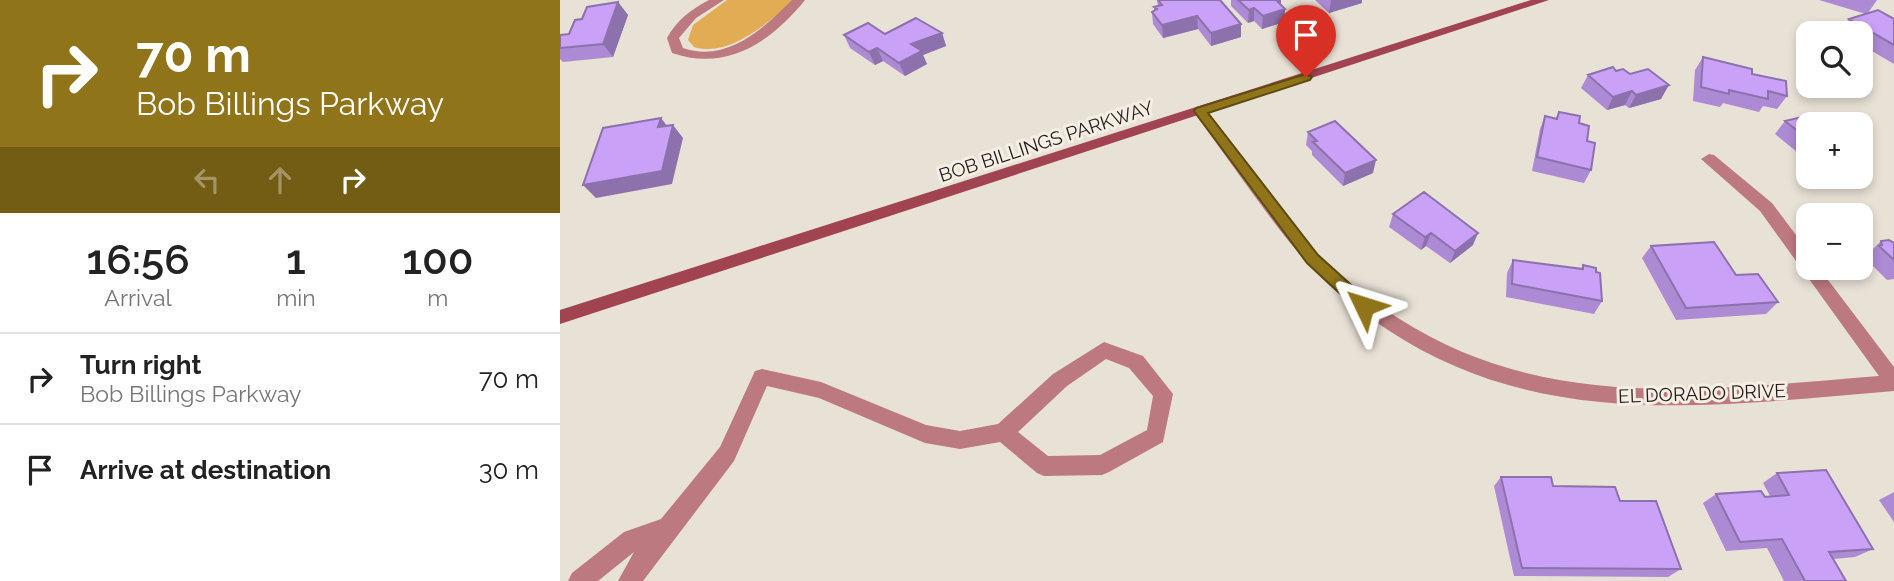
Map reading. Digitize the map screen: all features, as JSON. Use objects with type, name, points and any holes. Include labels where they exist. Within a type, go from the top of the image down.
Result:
[{"type":"main road","name":"BOB BILLINGS PARKWAY","points":[[560,317],[1543,0]]},
{"type":"street","points":[[718,0],[692,14],[679,26],[673,38],[677,50],[688,56],[706,57],[728,52],[758,38],[799,0]]},
{"type":"street","name":"EL DORADO DRIVE","points":[[1200,111],[1313,259],[1333,279],[1364,306],[1409,335],[1456,359],[1513,379],[1552,388],[1644,398],[1894,382]]},
{"type":"street","points":[[1709,159],[1766,207],[1796,248]]},
{"type":"street","points":[[1819,280],[1894,382]]},
{"type":"street","points":[[630,581],[643,559],[727,454],[762,377],[821,390],[925,434],[960,440],[1003,432],[1060,380],[1104,350],[1136,362],[1163,394],[1156,435],[1102,465],[1044,466],[1003,432]]},
{"type":"street","points":[[580,581],[632,540],[667,528]]},
{"type":"shaded area","points":[[727,0],[794,0],[761,27],[734,43],[707,49],[694,47],[688,40],[693,25]]},
{"type":"building","points":[[1158,0],[1220,0],[1241,24],[1211,33],[1197,16],[1162,25],[1152,12],[1157,9],[1154,7],[1162,5]]},
{"type":"building","points":[[1238,0],[1276,0],[1285,9],[1263,16],[1254,8],[1249,10]]},
{"type":"building","points":[[618,2],[603,44],[560,48],[560,35],[569,34],[575,20],[582,19],[587,7]]},
{"type":"building","points":[[1878,10],[1894,19],[1894,45],[1873,33],[1873,21],[1849,19]]},
{"type":"building","points":[[916,18],[942,33],[911,44],[922,51],[899,63],[877,48],[869,52],[844,35],[868,23],[885,34]]},
{"type":"building","points":[[1703,57],[1752,69],[1752,74],[1786,81],[1787,96],[1768,91],[1768,99],[1701,87]]},
{"type":"building","points":[[1613,67],[1616,71],[1623,69],[1630,74],[1648,69],[1669,85],[1636,95],[1632,91],[1613,97],[1588,75]]},
{"type":"building","points":[[1559,112],[1580,116],[1579,123],[1589,126],[1587,141],[1595,143],[1591,170],[1537,157],[1545,116],[1557,119]]},
{"type":"building","points":[[661,118],[658,127],[673,125],[662,171],[583,185],[603,128]]},
{"type":"building","points":[[1796,118],[1796,130],[1785,121]]},
{"type":"building","points":[[1335,121],[1376,160],[1345,173],[1313,142],[1317,141],[1308,132]]},
{"type":"building","points":[[1424,192],[1478,233],[1455,251],[1431,233],[1425,237],[1393,214]]},
{"type":"building","points":[[1889,240],[1894,243],[1894,260],[1879,246],[1882,245],[1881,241]]},
{"type":"building","points":[[1714,242],[1736,275],[1758,274],[1778,302],[1686,308],[1651,246]]},
{"type":"building","points":[[1513,260],[1583,269],[1583,265],[1596,268],[1596,272],[1600,273],[1602,301],[1512,284]]},
{"type":"building","points":[[1826,470],[1873,549],[1829,552],[1846,581],[1805,581],[1782,539],[1740,542],[1716,494],[1761,491],[1765,497],[1789,495],[1777,473]]},
{"type":"building","points":[[1501,477],[1551,477],[1553,486],[1615,487],[1620,501],[1656,501],[1681,569],[1522,568]]},
{"type":"route","points":[[1306,77],[1200,111],[1313,259],[1364,306]]}]
